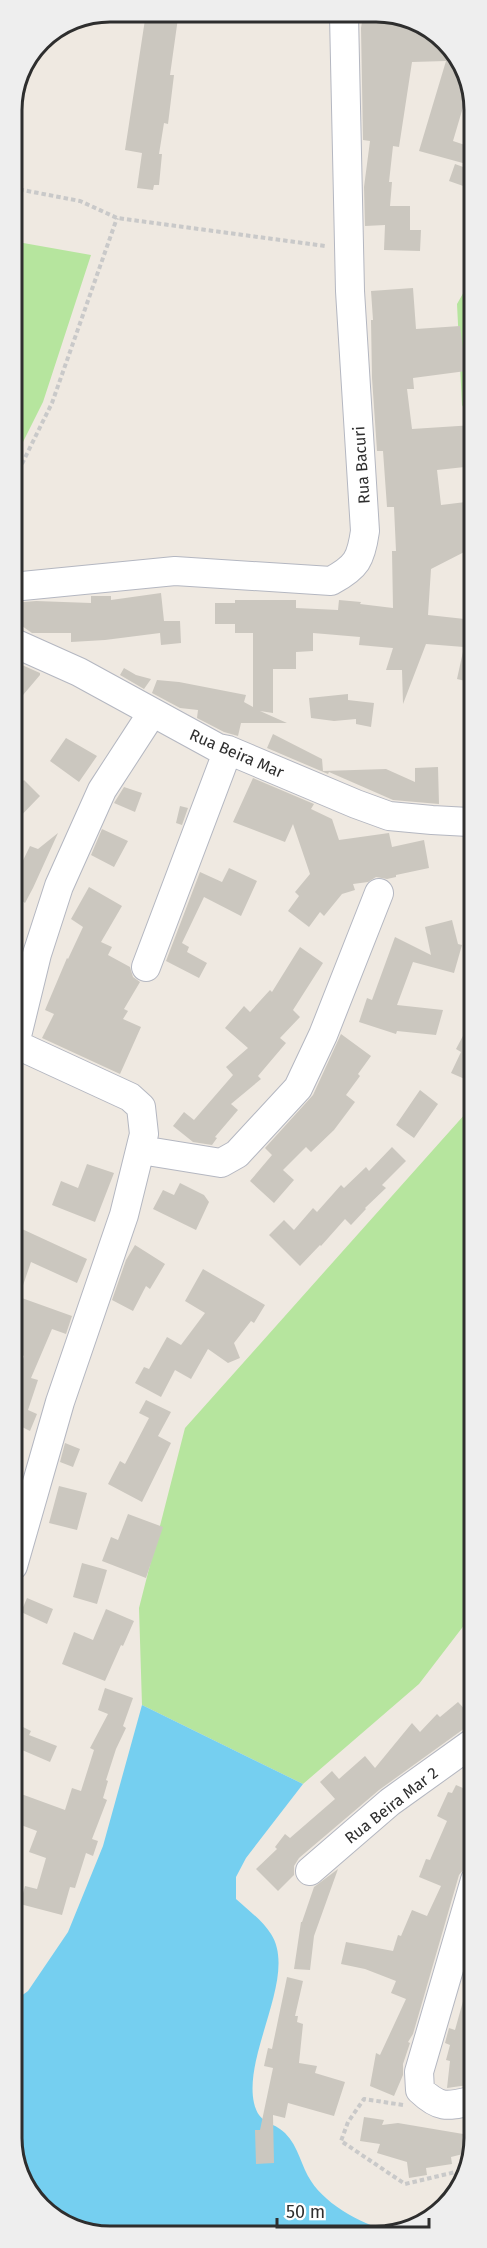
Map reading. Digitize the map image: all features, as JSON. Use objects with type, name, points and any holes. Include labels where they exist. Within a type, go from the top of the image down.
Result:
[{"type":"street","name":"Rua Bacuri","points":[[23,586],[175,571],[331,581],[350,571],[362,552],[365,531],[350,291],[344,23]]},
{"type":"street","name":"Rua Beira Mar","points":[[23,647],[79,672],[218,748],[228,750],[356,804],[389,816],[464,821]]},
{"type":"street","points":[[23,1013],[37,954],[59,886],[102,790],[152,712]]},
{"type":"street","points":[[146,967],[228,750]]},
{"type":"street","points":[[141,1150],[221,1163],[237,1154],[298,1088],[323,1035],[379,893]]},
{"type":"street","points":[[22,1534],[60,1402],[124,1215],[144,1134],[141,1107],[130,1097],[23,1047]]},
{"type":"street","name":"Rua Beira Mar 2","points":[[310,1871],[390,1802],[464,1749]]},
{"type":"street","points":[[464,1918],[419,2072],[420,2090],[432,2101],[444,2106],[464,2102]]},
{"type":"path","points":[[23,190],[80,201],[117,218],[349,250]]},
{"type":"path","points":[[23,462],[52,403],[117,218]]},
{"type":"path","points":[[406,2106],[364,2100],[348,2122],[341,2140],[405,2184],[458,2170]]},
{"type":"green space","points":[[23,243],[91,255],[43,402],[23,442]]},
{"type":"green space","points":[[464,292],[464,408],[462,405],[457,304]]},
{"type":"green space","points":[[464,1115],[464,1625],[419,1684],[303,1784],[142,1705],[139,1608],[185,1428]]},
{"type":"water","points":[[142,1705],[303,1784],[246,1858],[236,1877],[236,1899],[268,1929],[278,1951],[275,1993],[256,2061],[253,2083],[254,2103],[263,2119],[290,2138],[311,2181],[318,2190],[348,2214],[375,2226],[111,2226],[82,2221],[67,2214],[44,2195],[29,2171],[23,2149],[22,1995],[28,1991],[68,1932],[103,1846]]},
{"type":"building","points":[[144,23],[177,23],[170,75],[174,75],[168,124],[164,123],[159,154],[162,154],[159,185],[154,185],[153,190],[137,188],[142,153],[125,150]]},
{"type":"building","points":[[362,23],[393,24],[420,34],[443,53],[450,62],[464,99],[453,141],[464,145],[464,163],[419,151],[446,61],[412,62],[399,147],[393,146],[389,182],[392,182],[390,206],[410,206],[410,230],[421,230],[420,251],[384,250],[385,225],[365,226],[364,187],[370,141],[363,140]]},
{"type":"building","points":[[455,164],[464,167],[464,186],[449,181]]},
{"type":"building","points":[[413,288],[416,329],[460,326],[464,371],[413,378],[414,389],[407,389],[412,429],[464,426],[464,467],[437,470],[441,505],[464,502],[464,552],[431,569],[428,615],[464,619],[464,647],[426,644],[403,704],[402,670],[386,670],[393,648],[359,645],[360,637],[313,633],[313,651],[296,652],[296,669],[273,669],[273,713],[260,711],[287,723],[241,723],[238,736],[224,732],[197,718],[198,710],[180,708],[152,693],[157,680],[179,682],[246,695],[244,702],[253,707],[253,633],[235,633],[235,624],[215,624],[215,603],[235,603],[235,600],[296,600],[296,608],[338,610],[339,600],[393,608],[392,551],[396,551],[394,507],[387,507],[383,451],[377,451],[372,378],[371,291]]},
{"type":"building","points":[[161,593],[164,621],[180,621],[181,643],[161,645],[160,633],[71,642],[71,633],[32,633],[23,627],[23,602],[91,603],[91,596],[111,596],[111,600]]},
{"type":"building","points":[[464,647],[464,681],[457,679]]},
{"type":"building","points":[[23,665],[40,675],[23,695]]},
{"type":"building","points":[[124,668],[136,675],[151,679],[144,689],[120,675]]},
{"type":"building","points":[[348,694],[348,700],[374,703],[371,727],[356,724],[356,719],[334,721],[311,718],[309,698]]},
{"type":"building","points":[[273,734],[322,759],[323,771],[386,769],[415,782],[415,768],[438,767],[439,804],[393,800],[329,772],[328,774],[267,748]]},
{"type":"building","points":[[66,738],[97,756],[79,782],[50,761]]},
{"type":"building","points":[[253,778],[314,804],[311,809],[332,819],[339,840],[389,833],[392,847],[424,840],[429,868],[387,879],[376,877],[368,882],[353,884],[355,890],[342,894],[324,916],[320,912],[309,927],[288,911],[299,896],[295,892],[310,874],[293,824],[285,842],[233,822]]},
{"type":"building","points":[[24,780],[40,796],[23,814]]},
{"type":"building","points":[[124,787],[142,793],[135,812],[114,803]]},
{"type":"building","points":[[180,806],[188,808],[182,825],[176,823]]},
{"type":"building","points":[[102,829],[128,841],[114,867],[91,855]]},
{"type":"building","points":[[58,833],[25,903],[23,901],[23,861],[30,846],[38,849]]},
{"type":"building","points":[[229,868],[257,881],[241,916],[204,897],[182,943],[189,947],[187,952],[207,963],[199,978],[166,961],[200,872],[222,882]]},
{"type":"building","points":[[89,887],[122,906],[101,942],[112,947],[108,955],[130,967],[133,977],[140,982],[124,1009],[128,1011],[123,1019],[141,1027],[120,1074],[42,1038],[54,1014],[45,1010],[83,927],[71,919]]},
{"type":"building","points":[[452,920],[458,944],[462,945],[454,973],[413,962],[397,1005],[443,1010],[436,1035],[397,1031],[396,1034],[359,1022],[367,998],[372,1000],[395,937],[431,955],[425,927]]},
{"type":"building","points":[[300,947],[323,963],[293,1010],[300,1017],[280,1038],[286,1043],[258,1076],[261,1079],[231,1104],[238,1110],[215,1137],[217,1138],[212,1145],[193,1142],[173,1126],[184,1112],[194,1120],[233,1075],[226,1067],[248,1048],[225,1028],[244,1006],[250,1012],[270,990],[272,992]]},
{"type":"building","points":[[341,1034],[371,1056],[346,1095],[355,1102],[334,1130],[311,1152],[306,1147],[283,1170],[294,1180],[274,1203],[250,1181],[272,1155],[265,1148],[313,1095]]},
{"type":"building","points":[[464,1034],[464,1079],[451,1073],[461,1052],[456,1049]]},
{"type":"building","points":[[420,1090],[438,1104],[414,1138],[396,1125]]},
{"type":"building","points":[[392,1147],[406,1161],[382,1185],[386,1188],[351,1225],[345,1219],[300,1266],[269,1235],[284,1220],[294,1230],[313,1208],[317,1212],[341,1185],[344,1188],[366,1167],[369,1171]]},
{"type":"building","points":[[87,1164],[114,1173],[95,1222],[52,1205],[61,1181],[78,1188]]},
{"type":"building","points":[[180,1183],[204,1195],[209,1202],[196,1230],[153,1209],[163,1190],[174,1195]]},
{"type":"building","points":[[22,1229],[87,1259],[77,1283],[31,1262],[22,1287]]},
{"type":"building","points":[[135,1245],[165,1264],[150,1289],[146,1286],[133,1311],[112,1300],[126,1260]]},
{"type":"building","points":[[203,1269],[265,1305],[254,1323],[251,1321],[234,1343],[240,1358],[228,1363],[208,1349],[191,1379],[175,1370],[161,1397],[135,1383],[144,1367],[149,1369],[167,1337],[181,1345],[205,1313],[185,1301]]},
{"type":"building","points":[[22,1298],[72,1316],[66,1334],[52,1329],[31,1378],[38,1380],[28,1410],[37,1414],[30,1431],[22,1427]]},
{"type":"building","points":[[146,1400],[171,1412],[158,1436],[171,1443],[142,1502],[108,1484],[120,1461],[125,1464],[149,1418],[139,1413]]},
{"type":"building","points":[[65,1443],[80,1449],[73,1467],[60,1462]]},
{"type":"building","points":[[59,1486],[87,1493],[77,1530],[49,1523]]},
{"type":"building","points":[[128,1514],[163,1527],[146,1578],[102,1561],[111,1537],[118,1540]]},
{"type":"building","points":[[82,1563],[107,1570],[97,1604],[73,1597]]},
{"type":"building","points":[[27,1598],[53,1609],[47,1624],[22,1613]]},
{"type":"building","points":[[106,1609],[134,1621],[105,1681],[62,1664],[74,1632],[93,1640]]},
{"type":"building","points":[[105,1688],[133,1698],[123,1726],[126,1728],[106,1780],[108,1781],[103,1798],[107,1800],[92,1839],[98,1841],[93,1856],[86,1853],[75,1888],[70,1887],[62,1915],[22,1905],[25,1886],[37,1889],[46,1858],[29,1852],[37,1831],[22,1825],[22,1794],[65,1810],[72,1788],[81,1791],[94,1750],[90,1748],[108,1714],[98,1710]]},
{"type":"building","points":[[458,1702],[464,1708],[464,1729],[379,1790],[299,1858],[294,1866],[294,1875],[278,1891],[256,1869],[277,1849],[275,1847],[285,1834],[290,1838],[335,1799],[320,1782],[332,1771],[339,1779],[365,1756],[375,1768],[412,1723],[420,1732],[437,1714],[440,1717]]},
{"type":"building","points":[[22,1727],[31,1731],[29,1735],[57,1746],[50,1762],[22,1750]]},
{"type":"building","points":[[456,1785],[463,1788],[464,1786],[464,1869],[459,1875],[413,2034],[408,2042],[410,2043],[403,2064],[403,2075],[394,2096],[370,2086],[376,2053],[380,2055],[406,1999],[391,1993],[396,1981],[365,1969],[341,1964],[346,1942],[393,1951],[398,1935],[401,1936],[412,1910],[427,1916],[441,1886],[419,1877],[426,1859],[430,1860],[447,1821],[437,1816],[448,1792],[452,1793]]},
{"type":"building","points":[[338,1869],[314,1936],[310,1970],[294,1969],[301,1922],[314,1887]]},
{"type":"building","points":[[287,1977],[303,1981],[295,2016],[298,2016],[297,2022],[303,2024],[299,2063],[317,2066],[315,2073],[345,2082],[334,2116],[288,2103],[285,2118],[273,2115],[274,2163],[256,2164],[255,2130],[260,2130],[273,2068],[264,2066],[268,2048],[272,2049]]},
{"type":"building","points":[[464,1998],[464,2086],[447,2088],[450,2061],[446,2060],[450,2045],[445,2043],[449,2028],[455,2030]]},
{"type":"building","points":[[364,2117],[384,2120],[382,2125],[398,2123],[464,2134],[462,2154],[451,2157],[452,2164],[426,2168],[427,2175],[409,2178],[407,2162],[377,2153],[380,2144],[360,2141]]}]
